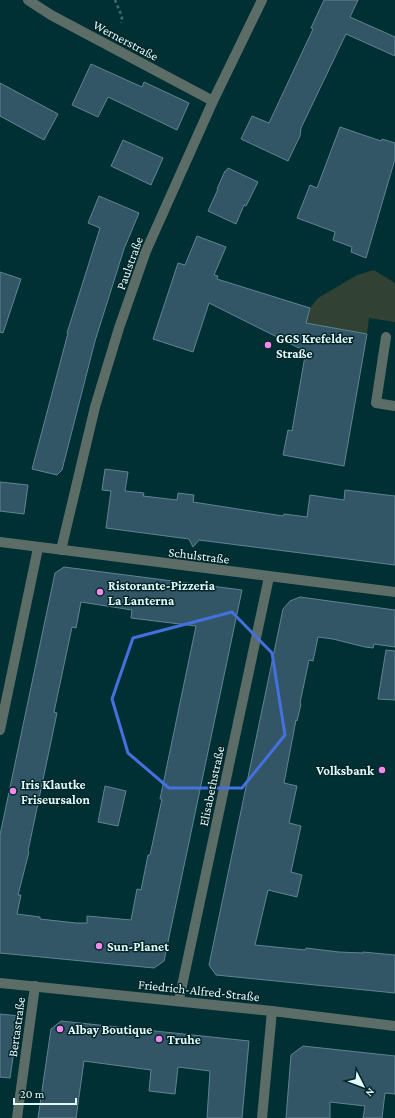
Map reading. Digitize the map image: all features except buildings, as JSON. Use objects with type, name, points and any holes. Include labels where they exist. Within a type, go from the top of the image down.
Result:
[{"type":"street","name":"Wernerstraße","points":[[28,0],[51,15],[213,101]]},
{"type":"street","name":"Paulstraße","points":[[62,550],[95,407],[119,328],[146,251],[213,101],[262,0]]},
{"type":"street","points":[[386,338],[376,403],[395,406]]},
{"type":"street","name":"Schulstraße","points":[[0,542],[395,592]]},
{"type":"street","points":[[0,730],[38,548]]},
{"type":"street","name":"Elisabethstraße","points":[[179,1000],[269,577]]},
{"type":"street","name":"Friedrich-Alfred-Straße","points":[[0,983],[272,1010],[395,1026]]},
{"type":"street","name":"Bertastraße","points":[[17,1118],[35,986]]},
{"type":"street","points":[[262,1118],[272,1010]]},
{"type":"path","points":[[115,0],[122,16],[121,23]]},
{"type":"highlighted area","points":[[232,612],[272,653],[285,735],[242,788],[169,788],[128,753],[112,699],[133,638]]},
{"type":"green space","points":[[374,270],[395,284],[395,322],[369,318],[367,334],[306,323],[310,308],[318,298],[357,275]]},
{"type":"place","name":"GGS Krefelder Straße","points":[[268,345]]},
{"type":"place","name":"Ristorante-Pizzeria La Lanterna","points":[[100,592]]},
{"type":"place","name":"Volksbank","points":[[382,770]]},
{"type":"place","name":"Iris Klautke Friseursalon","points":[[13,791]]},
{"type":"place","name":"Sun-Planet","points":[[99,946]]},
{"type":"place","name":"Albay Boutique","points":[[60,1029]]},
{"type":"place","name":"Truhe","points":[[159,1039]]}]
